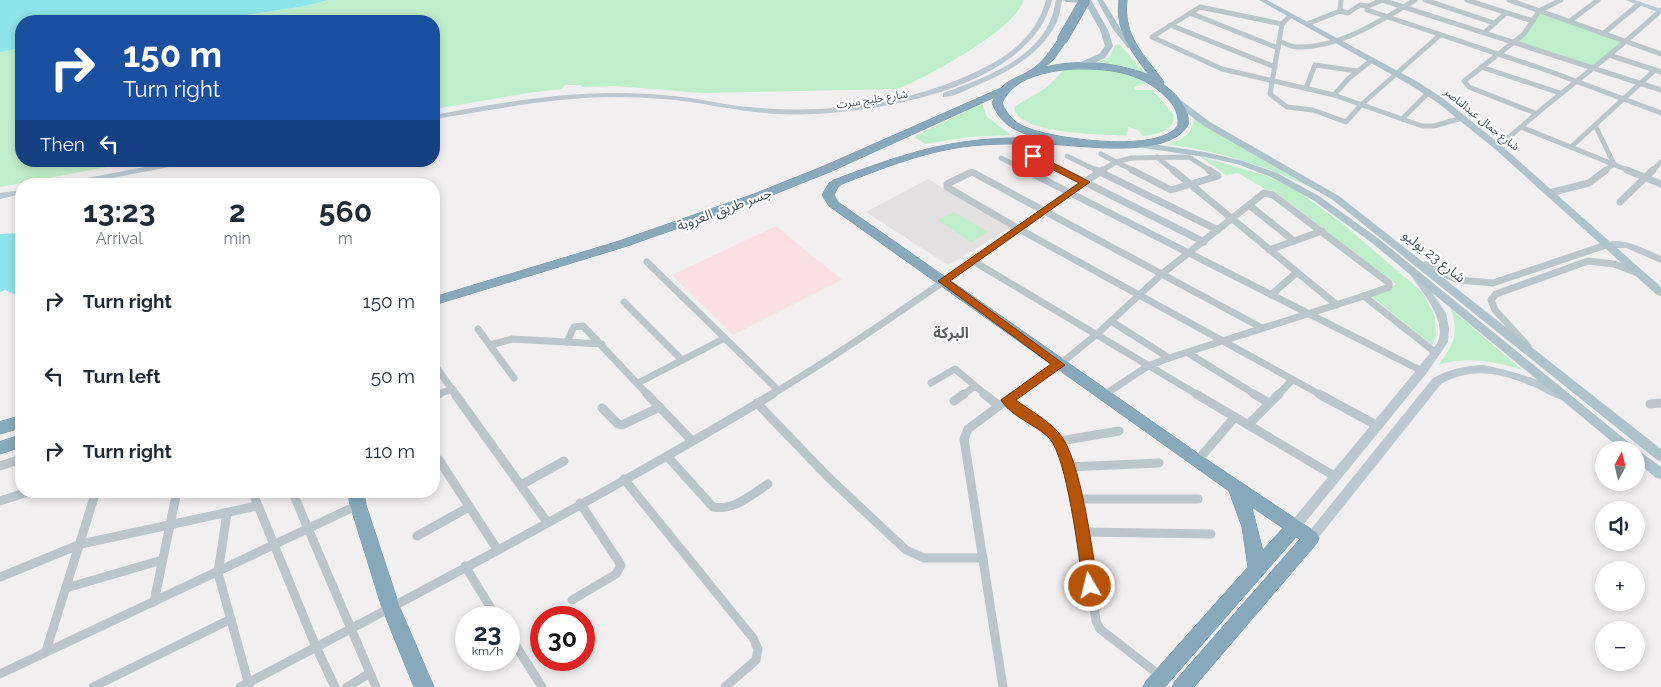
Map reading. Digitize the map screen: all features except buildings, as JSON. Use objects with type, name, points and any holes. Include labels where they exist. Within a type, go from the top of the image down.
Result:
[{"type":"highway","points":[[1032,74],[1051,57],[1087,0]]},
{"type":"highway","points":[[1123,0],[1123,26],[1131,46],[1162,87],[1175,100],[1183,113],[1183,126],[1178,132],[1159,141],[1129,144],[992,141],[934,148],[838,182],[833,185],[828,194],[833,204],[1059,365],[1196,461],[1311,538],[1182,687]]},
{"type":"highway","points":[[1032,74],[1056,68],[1107,66],[1128,70],[1154,81],[1162,87]]},
{"type":"highway","name":"جسر طريق العروبة","points":[[440,300],[627,242],[736,204],[848,160],[1004,90],[1032,74]]},
{"type":"highway","points":[[1004,90],[998,100],[997,107],[1007,122],[1038,136],[1080,142]]},
{"type":"highway","points":[[0,428],[15,424]]},
{"type":"highway","points":[[0,448],[15,443]]},
{"type":"highway","points":[[1235,486],[1249,520],[1256,550],[1257,570]]},
{"type":"highway","points":[[357,498],[391,608],[424,687]]},
{"type":"highway","points":[[1157,682],[1295,526]]},
{"type":"main road","name":"شارع خليج سرت","points":[[440,116],[568,96],[673,98],[744,109],[789,112],[854,109],[917,97],[977,74],[1009,56],[1039,28],[1049,0]]},
{"type":"main road","name":"شارع خليج سرت","points":[[647,97],[674,104],[772,117],[845,115],[903,107],[969,86],[1017,60],[1030,50],[1048,30],[1057,12],[1059,0]]},
{"type":"main road","points":[[1066,0],[1087,0],[1104,30],[1109,46],[1102,56],[1079,66]]},
{"type":"main road","points":[[1100,0],[1117,29],[1131,46]]},
{"type":"main road","name":"شارع جمال عبدالناصر","points":[[1262,0],[1429,92],[1498,147],[1592,232],[1601,247],[1639,274],[1661,293]]},
{"type":"main road","points":[[1628,0],[1661,10]]},
{"type":"main road","name":"شارع 23 يوليو","points":[[1175,100],[1207,124],[1323,189],[1661,456]]},
{"type":"main road","name":"شارع 23 يوليو","points":[[1129,144],[1215,156],[1272,174],[1293,184],[1328,206],[1414,273],[1620,441]]},
{"type":"main road","points":[[98,178],[158,167]]},
{"type":"main road","points":[[0,196],[15,193]]},
{"type":"main road","points":[[1601,247],[1620,243],[1629,244],[1661,260]]},
{"type":"main road","points":[[1295,526],[1436,354],[1443,342],[1444,328],[1441,314],[1414,273]]},
{"type":"main road","points":[[1311,538],[1437,381],[1446,374],[1469,369],[1500,372],[1538,385],[1567,399]]},
{"type":"main road","points":[[1645,461],[1661,474]]},
{"type":"street","points":[[1340,11],[1341,0]]},
{"type":"street","points":[[1307,24],[1340,11],[1348,13],[1360,5],[1368,6],[1382,0],[1661,90]]},
{"type":"street","points":[[1279,41],[1302,48],[1336,40],[1367,29],[1384,17],[1416,0]]},
{"type":"street","points":[[1425,0],[1494,23]]},
{"type":"street","points":[[1468,0],[1534,21]]},
{"type":"street","points":[[1509,0],[1604,32],[1661,54]]},
{"type":"street","points":[[1535,113],[1466,86],[1464,81],[1500,55],[1514,42],[1534,21],[1539,11],[1561,0]]},
{"type":"street","points":[[1570,21],[1598,0]]},
{"type":"street","points":[[1415,11],[1432,2]]},
{"type":"street","points":[[1604,32],[1639,4]]},
{"type":"street","points":[[1368,6],[1367,10],[1384,17],[1500,55],[1661,112]]},
{"type":"street","points":[[1282,24],[1204,7],[1197,8],[1152,37],[1222,69],[1334,95],[1428,126],[1462,118]]},
{"type":"street","points":[[1498,147],[1535,113],[1578,82],[1593,67],[1627,42],[1661,10]]},
{"type":"street","points":[[1190,13],[1278,48]]},
{"type":"street","points":[[1484,32],[1506,13]]},
{"type":"street","points":[[1290,16],[1282,24],[1270,94],[1287,107],[1313,110],[1346,122],[1361,105],[1440,36]]},
{"type":"street","points":[[1170,26],[1275,66]]},
{"type":"street","points":[[1609,55],[1658,71]]},
{"type":"street","points":[[1334,95],[1356,71],[1372,60]]},
{"type":"street","points":[[1306,88],[1314,65],[1356,71]]},
{"type":"street","points":[[1481,67],[1560,94]]},
{"type":"street","points":[[1571,147],[1658,71]]},
{"type":"street","points":[[1402,119],[1429,92]]},
{"type":"street","points":[[1595,125],[1614,164]]},
{"type":"street","points":[[1521,127],[1661,184]]},
{"type":"street","points":[[227,513],[218,573],[246,685],[391,608],[667,456],[757,403],[836,355],[1068,193],[1116,162],[1131,158],[1192,157],[1218,175],[1175,190],[1169,189],[1116,162],[1101,154]]},
{"type":"street","points":[[1033,156],[1204,242]]},
{"type":"street","points":[[1067,156],[1218,230]]},
{"type":"street","points":[[1157,157],[1189,186],[1337,305]]},
{"type":"street","points":[[1001,158],[1422,371]]},
{"type":"street","points":[[1620,202],[1661,162]]},
{"type":"street","points":[[1549,193],[1589,184],[1614,164]]},
{"type":"street","points":[[1262,328],[1163,273],[972,172],[947,184],[947,187],[1019,229],[1378,426]]},
{"type":"street","points":[[1004,686],[964,439],[968,429],[1003,402],[1059,365],[1097,334],[1163,273],[1264,193],[1273,194],[1389,283],[1389,287],[1364,296],[1148,366],[1104,395]]},
{"type":"street","points":[[1249,205],[1294,241]]},
{"type":"street","points":[[1269,250],[1322,231]]},
{"type":"street","points":[[1408,255],[1451,279],[1480,284],[1493,283],[1601,247]]},
{"type":"street","points":[[972,261],[1336,477]]},
{"type":"street","points":[[1537,357],[1495,310],[1491,300],[1496,294],[1588,261],[1614,264],[1639,274]]},
{"type":"street","points":[[647,262],[778,390]]},
{"type":"street","points":[[1271,295],[1296,273]]},
{"type":"street","points":[[1364,296],[1436,354]]},
{"type":"street","points":[[624,302],[682,360]]},
{"type":"street","points":[[1110,321],[1169,358]]},
{"type":"street","points":[[567,342],[574,327],[580,325],[602,344],[692,441]]},
{"type":"street","points":[[478,328],[514,378]]},
{"type":"street","points":[[638,383],[724,338]]},
{"type":"street","points":[[490,345],[512,339],[602,344]]},
{"type":"street","points":[[1188,353],[1269,402]]},
{"type":"street","points":[[931,383],[955,369],[975,386],[1003,402],[1060,441],[1083,532],[1096,621],[1106,635],[1157,682]]},
{"type":"street","points":[[440,378],[453,389],[547,522]]},
{"type":"street","points":[[1248,425],[1292,380]]},
{"type":"street","points":[[954,400],[975,386]]},
{"type":"street","points":[[440,393],[453,389]]},
{"type":"street","points":[[757,403],[828,477],[906,550],[924,558],[983,558]]},
{"type":"street","points":[[1650,404],[1661,403]]},
{"type":"street","points":[[602,408],[618,424],[622,425],[660,407]]},
{"type":"street","points":[[1196,461],[1235,417]]},
{"type":"street","points":[[1060,441],[1119,431]]},
{"type":"street","points":[[667,456],[713,507],[718,509],[728,508],[768,484]]},
{"type":"street","points":[[0,466],[15,461]]},
{"type":"street","points":[[521,485],[564,461]]},
{"type":"street","points":[[440,462],[497,549]]},
{"type":"street","points":[[1068,467],[1159,463]]},
{"type":"street","points":[[624,479],[754,638],[758,650],[756,660],[725,687]]},
{"type":"street","points":[[0,501],[15,496]]},
{"type":"street","points":[[46,651],[94,498]]},
{"type":"street","points":[[154,602],[176,498]]},
{"type":"street","points":[[254,498],[316,647],[335,687]]},
{"type":"street","points":[[295,498],[376,687]]},
{"type":"street","points":[[0,674],[46,651],[218,573],[308,528],[357,498]]},
{"type":"street","points":[[1075,499],[1198,499]]},
{"type":"street","points":[[572,600],[616,574],[621,565],[580,503]]},
{"type":"street","points":[[0,577],[81,544],[257,506]]},
{"type":"street","points":[[417,536],[469,507]]},
{"type":"street","points":[[1083,532],[1210,534]]},
{"type":"street","points":[[66,588],[162,560]]},
{"type":"street","points":[[465,566],[490,606]]},
{"type":"street","points":[[93,687],[152,656],[231,619]]},
{"type":"street","points":[[520,652],[542,687]]},
{"type":"street","points":[[347,687],[370,674]]},
{"type":"shaded area","points":[[928,179],[1010,228],[948,265],[866,212]]},
{"type":"shaded area","points":[[776,226],[842,280],[733,335],[672,275]]},
{"type":"green space","points":[[329,0],[1023,0],[1018,11],[988,38],[948,64],[897,89],[702,93],[616,86],[583,87],[580,85],[565,85],[562,89],[440,108],[440,15],[246,15],[300,7]]},
{"type":"green space","points":[[1540,11],[1626,42],[1592,68],[1515,42]]},
{"type":"green space","points":[[1118,44],[1146,74],[1124,66],[1097,63],[1110,57],[1115,45]]},
{"type":"green space","points":[[15,49],[15,167],[107,167],[48,178],[15,178],[15,184],[0,187],[0,52]]},
{"type":"green space","points":[[1066,68],[1108,69],[1137,78],[1146,83],[1134,87],[1136,90],[1153,90],[1173,114],[1172,124],[1164,131],[1143,136],[1138,130],[1128,127],[1126,136],[1045,128],[1030,123],[1019,116],[1014,107],[1046,88]]},
{"type":"green space","points":[[982,103],[987,117],[1011,135],[967,137],[925,144],[914,137]]},
{"type":"green space","points":[[1194,118],[1316,188],[1313,189],[1278,173],[1241,160],[1166,144],[1177,141],[1189,133]]},
{"type":"green space","points":[[1199,156],[1264,175],[1295,189],[1344,225],[1422,292],[1435,317],[1436,336],[1432,345],[1371,296],[1389,290],[1396,284],[1274,191],[1265,189],[1238,173],[1226,175]]},
{"type":"green space","points":[[954,212],[988,232],[971,242],[938,220]]},
{"type":"green space","points":[[1450,307],[1522,370],[1501,364],[1470,360],[1438,365],[1454,338],[1455,324]]},
{"type":"water","points":[[0,0],[329,0],[300,7],[246,15],[15,15],[15,49],[0,52]]},
{"type":"water","points":[[15,233],[15,294],[5,290],[0,292],[0,234]]},
{"type":"district","name":"البركة","points":[[951,333]]},
{"type":"route","points":[[1033,156],[1085,182],[943,281],[1059,365],[1007,400],[1060,441],[1081,521],[1090,586]]}]
